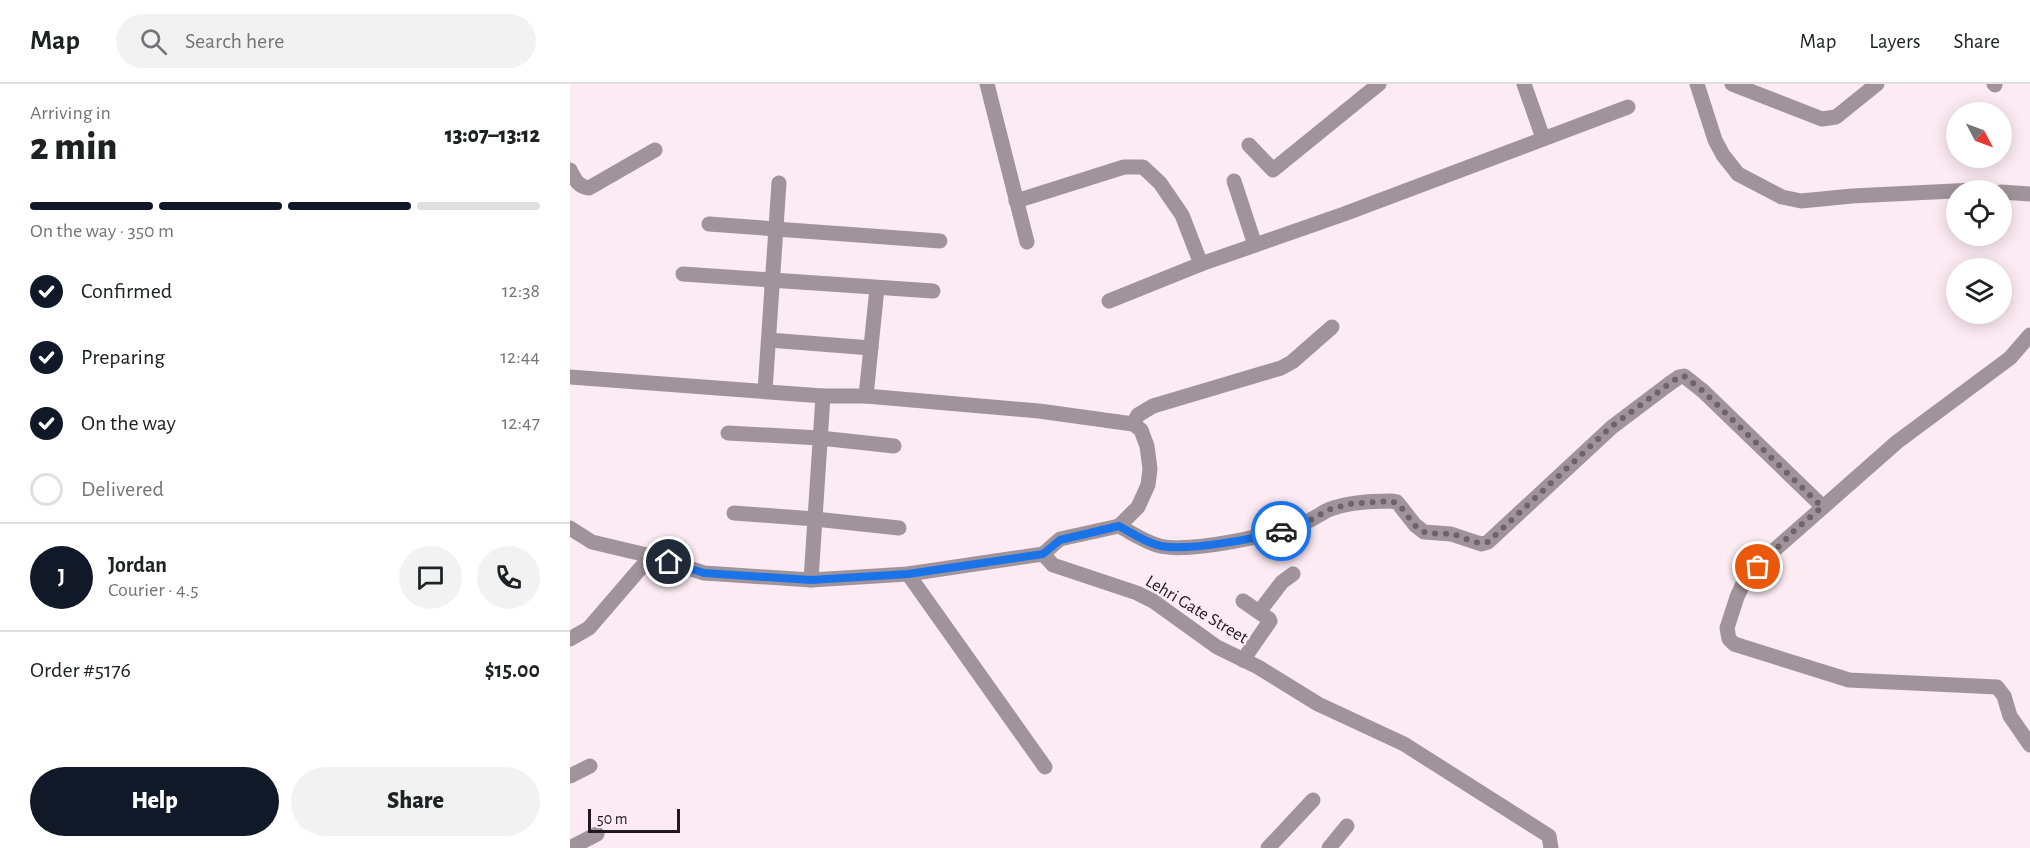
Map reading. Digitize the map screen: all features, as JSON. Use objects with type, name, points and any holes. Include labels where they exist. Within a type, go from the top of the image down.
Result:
[{"type":"street","points":[[987,84],[1027,242]]},
{"type":"street","points":[[1249,145],[1273,170],[1379,84]]},
{"type":"street","points":[[1524,84],[1543,138]]},
{"type":"street","points":[[1697,84],[1715,140],[1723,155],[1738,174],[1782,197],[1801,201],[1946,191]]},
{"type":"street","points":[[1732,84],[1822,119],[1836,117],[1877,84]]},
{"type":"street","points":[[1109,301],[1201,264],[1344,214],[1628,107]]},
{"type":"street","points":[[570,170],[576,182],[589,188],[655,150]]},
{"type":"street","points":[[1016,201],[1124,167],[1143,167],[1160,183],[1179,208],[1201,264]]},
{"type":"street","points":[[1234,181],[1256,245]]},
{"type":"street","points":[[765,391],[779,183]]},
{"type":"street","points":[[2012,193],[2030,194]]},
{"type":"street","points":[[709,224],[940,241]]},
{"type":"street","points":[[683,274],[933,291]]},
{"type":"street","points":[[866,396],[877,288]]},
{"type":"street","points":[[1133,423],[1138,415],[1153,406],[1281,368],[1292,362],[1332,327]]},
{"type":"street","points":[[2030,335],[2010,358],[1897,442],[1771,553],[1743,584],[1727,628],[1729,639],[1740,646],[1849,680],[1997,687],[2004,696],[2010,716],[2030,745]]},
{"type":"street","points":[[769,340],[871,348]]},
{"type":"street","points":[[1119,526],[1149,542],[1162,546],[1208,545],[1276,532],[1305,523],[1328,510],[1349,504],[1391,501],[1397,502],[1415,525],[1424,532],[1451,534],[1481,544],[1488,542],[1511,522],[1612,426],[1679,377],[1684,376],[1749,434],[1822,507]]},
{"type":"street","points":[[570,377],[823,396],[866,396],[1039,411],[1133,423],[1141,430],[1147,446],[1150,469],[1148,485],[1138,507],[1119,526],[1060,540],[1043,554],[908,574],[811,580],[704,573],[651,556],[592,542],[570,528]]},
{"type":"street","points":[[811,580],[823,396]]},
{"type":"street","points":[[728,433],[820,438],[894,446]]},
{"type":"street","points":[[734,513],[899,528]]},
{"type":"street","name":"Lehri Gate Street","points":[[1043,554],[1053,565],[1137,593],[1153,601],[1217,647],[1258,667],[1318,704],[1404,744],[1549,836],[1551,848]]},
{"type":"street","points":[[570,639],[589,628],[651,556]]},
{"type":"street","points":[[908,574],[1046,767]]},
{"type":"street","points":[[1259,612],[1282,582],[1293,574]]},
{"type":"street","points":[[1243,601],[1270,621],[1243,660]]},
{"type":"street","points":[[570,776],[590,766]]},
{"type":"street","points":[[1268,848],[1313,800]]},
{"type":"street","points":[[1329,848],[1347,826]]},
{"type":"street","points":[[570,848],[597,834]]},
{"type":"way so far","points":[[1281,531],[1305,523],[1328,510],[1349,504],[1391,501],[1397,502],[1415,525],[1424,532],[1451,534],[1481,544],[1488,542],[1612,426],[1679,377],[1684,376],[1757,442],[1822,507],[1758,567]]},
{"type":"route","points":[[669,562],[704,573],[811,580],[908,574],[1043,554],[1060,540],[1073,535],[1119,526],[1149,542],[1162,546],[1208,545],[1281,531]]}]
